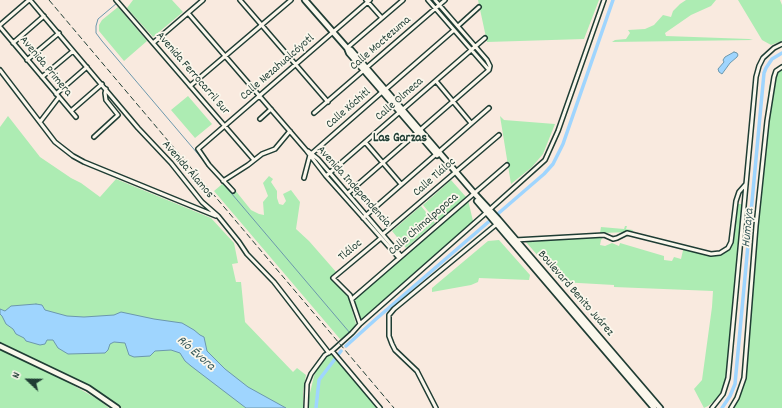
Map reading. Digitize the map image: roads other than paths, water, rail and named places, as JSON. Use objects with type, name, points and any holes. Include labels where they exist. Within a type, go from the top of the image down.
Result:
[{"type":"street","name":"Avenida Álamos","points":[[29,0],[138,128],[171,163],[202,202],[218,216],[247,254],[274,282],[331,352],[380,408]]},
{"type":"street","points":[[0,26],[29,0]]},
{"type":"street","name":"Avenida Ferrocarril Sur","points":[[116,0],[254,160]]},
{"type":"street","points":[[153,43],[203,0]]},
{"type":"street","points":[[240,0],[328,102]]},
{"type":"street","points":[[190,86],[290,0]]},
{"type":"street","name":"Boulevard Benito Juárez","points":[[305,0],[347,48],[347,52],[365,69],[490,212],[654,408]]},
{"type":"street","points":[[347,48],[403,0]]},
{"type":"street","points":[[428,0],[489,70]]},
{"type":"street","points":[[348,193],[489,70],[489,63],[435,0]]},
{"type":"street","name":"Calle Moctezuma","points":[[314,114],[445,0]]},
{"type":"street","points":[[306,408],[307,384],[311,374],[322,359],[360,324],[490,212],[537,169],[547,156],[558,131],[604,0]]},
{"type":"street","points":[[368,1],[382,18]]},
{"type":"street","name":"Calle Nezahualcóyotl","points":[[223,181],[198,149],[368,1]]},
{"type":"street","points":[[458,26],[479,7]]},
{"type":"street","name":"Avenida Independencia","points":[[188,13],[306,150],[348,193],[383,234],[400,257]]},
{"type":"street","points":[[13,43],[44,16]]},
{"type":"street","name":"Avenida Primera","points":[[0,26],[76,117]]},
{"type":"street","name":"Calle Xóchitl","points":[[311,154],[454,30]]},
{"type":"street","points":[[27,60],[58,33]]},
{"type":"street","name":"Calle Olmeca","points":[[326,176],[485,38]]},
{"type":"street","points":[[712,408],[723,394],[728,378],[755,89],[758,71],[763,58],[771,50],[782,44]]},
{"type":"street","points":[[42,77],[73,51]]},
{"type":"street","points":[[40,122],[46,116],[57,95],[87,67]]},
{"type":"street","points":[[731,408],[737,398],[744,378],[755,233],[767,121],[774,77],[776,72],[782,67]]},
{"type":"street","points":[[0,71],[55,142],[73,156],[84,162],[218,216]]},
{"type":"street","points":[[436,81],[471,123]]},
{"type":"street","points":[[71,111],[102,84]]},
{"type":"street","points":[[94,137],[118,115],[106,100],[106,89]]},
{"type":"street","points":[[260,119],[271,108]]},
{"type":"street","points":[[363,218],[489,108]]},
{"type":"street","points":[[233,191],[223,181],[262,154],[275,149],[290,130]]},
{"type":"street","name":"Calle Tláloc","points":[[383,234],[498,135]]},
{"type":"street","points":[[365,142],[401,184]]},
{"type":"street","points":[[304,178],[311,154]]},
{"type":"street","name":"Avenida Independencia","points":[[311,154],[326,176],[381,238],[400,257]]},
{"type":"street","name":"Calle Chimalpopoca","points":[[352,299],[507,165]]},
{"type":"street","points":[[515,240],[604,236],[613,239],[627,233],[711,254],[720,253],[728,248],[731,242],[736,201],[739,192],[746,184]]},
{"type":"street","points":[[736,201],[744,202]]},
{"type":"street","points":[[436,408],[417,371],[392,344],[389,336],[390,315],[394,309],[497,222]]},
{"type":"street","name":"Boulevard Benito Juárez","points":[[497,222],[515,240],[660,408]]},
{"type":"street","name":"Tláloc","points":[[352,299],[347,291],[333,278],[381,238]]},
{"type":"street","points":[[352,299],[360,324]]},
{"type":"street","points":[[0,346],[88,388],[116,408]]},
{"type":"water","points":[[734,52],[737,53],[737,57],[730,63],[722,74],[718,69],[724,62],[723,60],[725,57]]},
{"type":"water","name":"Río Évora","points":[[42,305],[45,310],[67,316],[84,317],[114,315],[121,312],[182,323],[204,337],[207,351],[225,369],[248,387],[286,408],[246,408],[185,361],[180,353],[171,350],[155,351],[150,356],[134,357],[129,355],[125,343],[114,342],[110,344],[105,353],[68,354],[58,348],[53,340],[47,340],[45,344],[40,345],[26,341],[6,324],[0,314],[0,309],[5,311],[11,306]]},
{"type":"waterway","points":[[346,346],[544,174],[553,164],[563,144],[613,0]]},
{"type":"waterway","points":[[117,3],[98,19],[96,33],[350,333]]},
{"type":"waterway","name":"Humaya","points":[[722,408],[730,396],[735,384],[764,73],[772,59],[782,53]]},
{"type":"waterway","points":[[316,408],[319,380],[341,351]]},
{"type":"railway","points":[[49,0],[394,408]]},
{"type":"district","name":"Las Garzas","points":[[400,139]]}]
